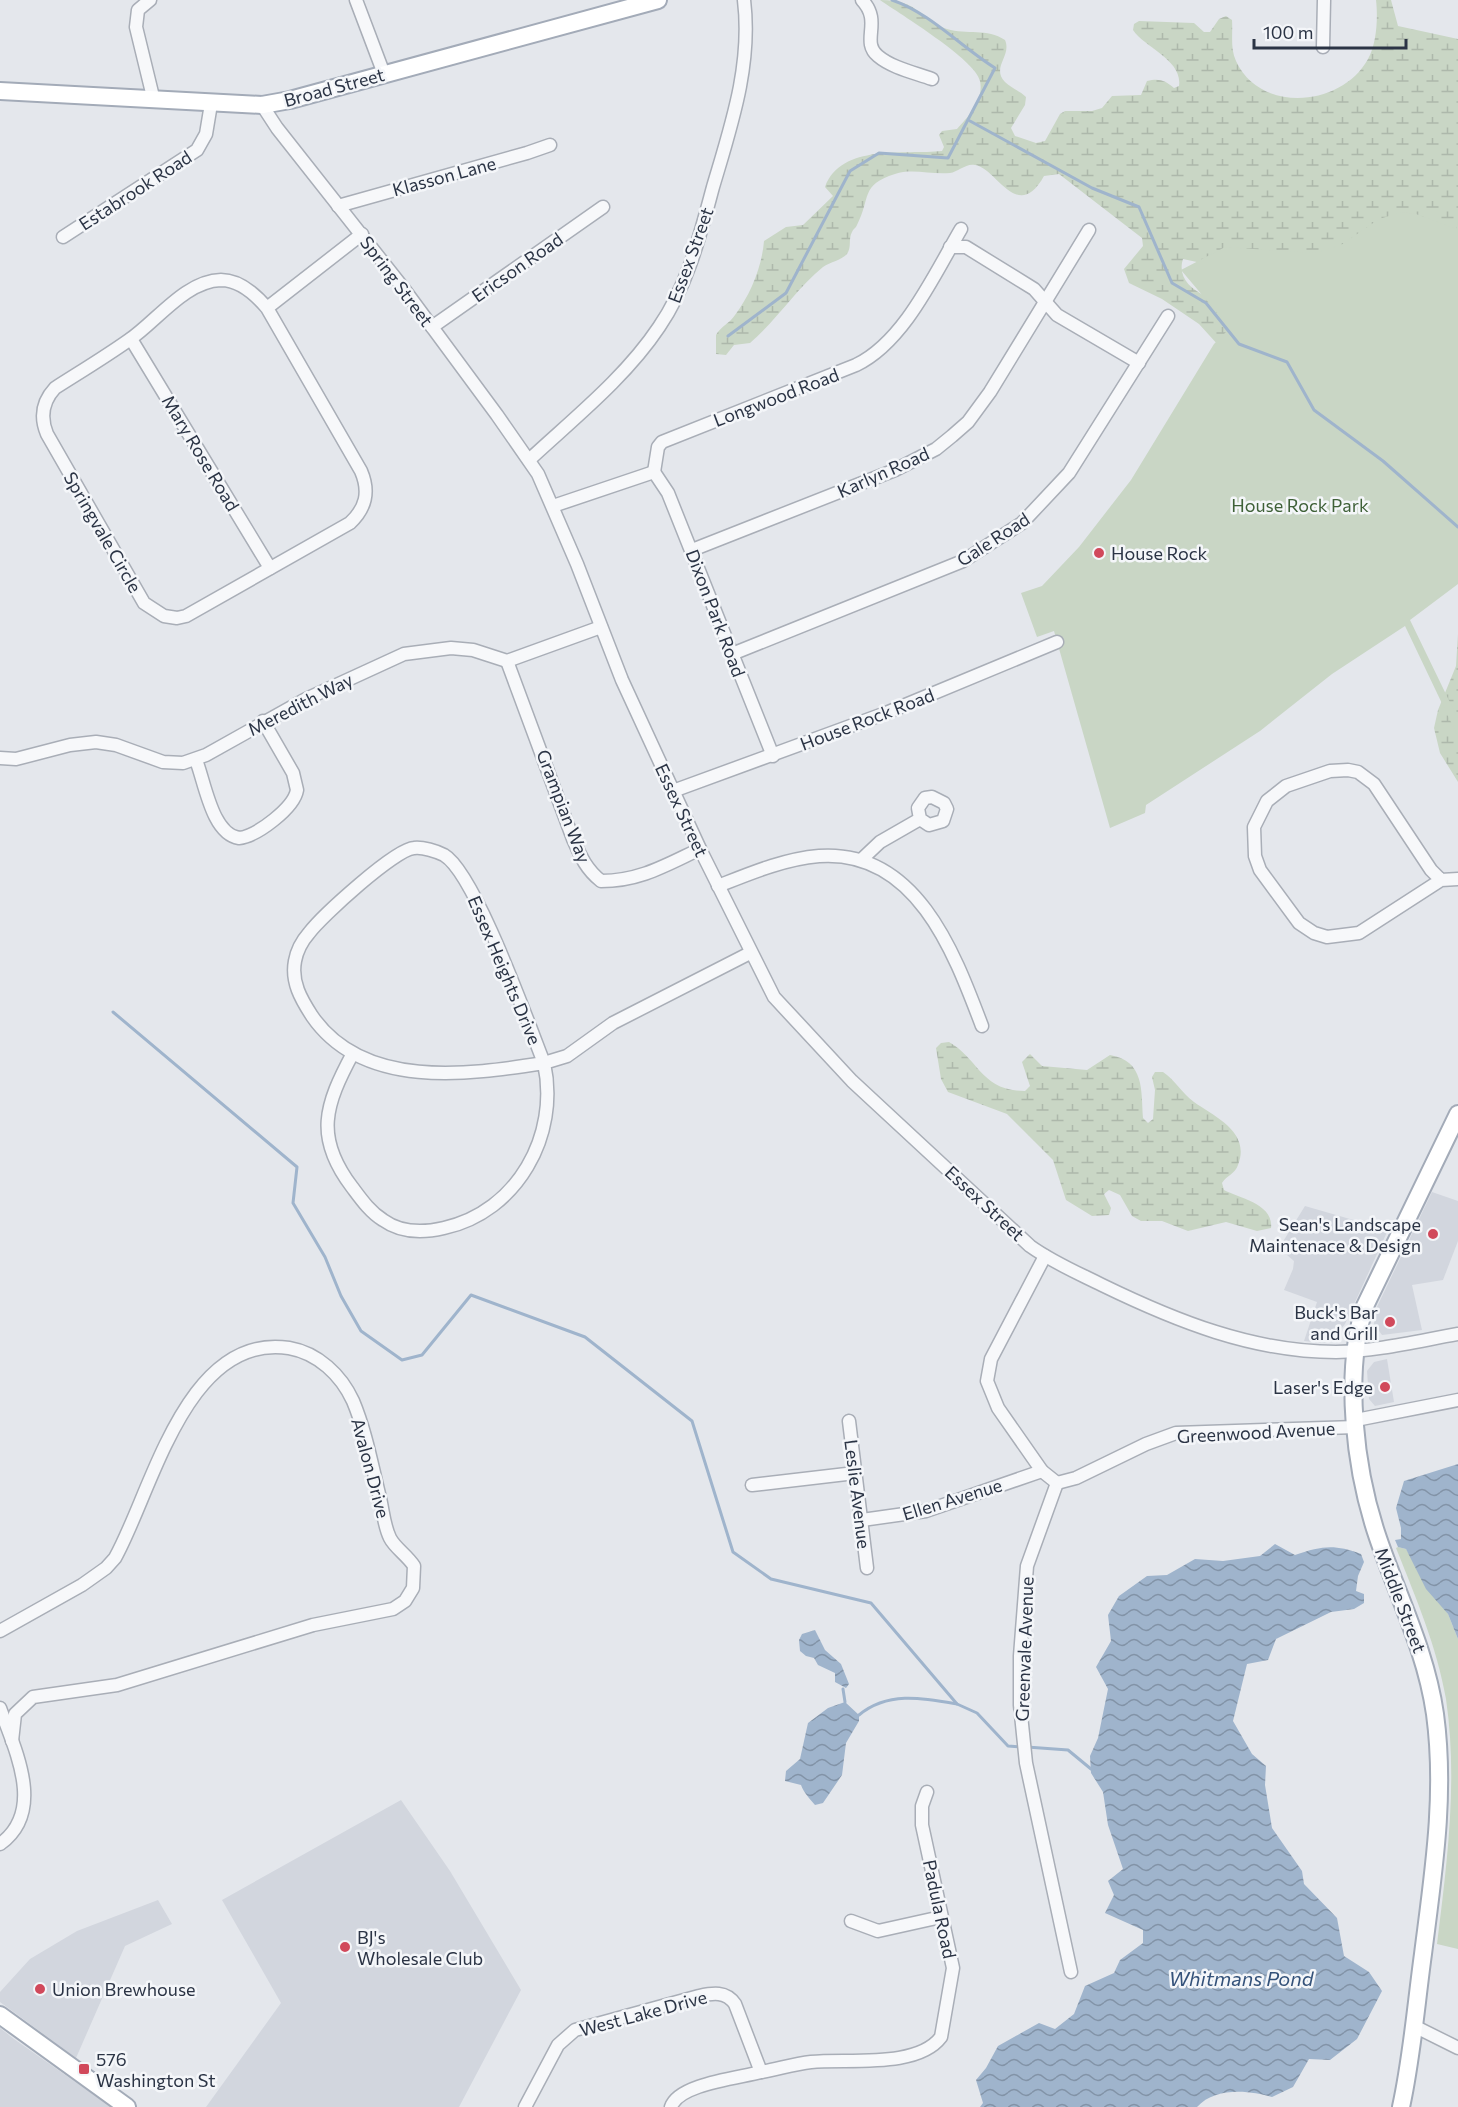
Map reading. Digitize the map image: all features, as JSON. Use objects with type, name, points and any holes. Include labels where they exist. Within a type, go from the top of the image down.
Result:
[{"type":"main road","name":"Broad Street","points":[[0,91],[262,105],[384,75],[658,0]]},
{"type":"main road","name":"Middle Street","points":[[1401,2107],[1414,2026],[1439,1808],[1436,1724],[1418,1640],[1370,1513],[1356,1423],[1352,1381],[1353,1350],[1365,1306],[1453,1138],[1458,1114]]},
{"type":"main road","points":[[0,2015],[127,2107]]},
{"type":"street","points":[[150,0],[138,10],[136,27],[154,101]]},
{"type":"street","points":[[356,0],[384,75]]},
{"type":"street","name":"Essex Street","points":[[744,0],[745,53],[736,108],[695,251],[677,297],[658,329],[627,366],[529,460],[553,506],[622,680],[750,953],[774,997],[852,1081],[1030,1246],[1045,1256],[1149,1308],[1199,1328],[1299,1350],[1353,1350],[1458,1334]]},
{"type":"street","points":[[862,0],[873,15],[871,45],[877,56],[932,79]]},
{"type":"street","points":[[1323,47],[1324,0]]},
{"type":"street","name":"Estabrook Road","points":[[63,237],[197,150],[206,134],[211,104]]},
{"type":"street","name":"Spring Street","points":[[262,105],[271,121],[362,234],[529,460]]},
{"type":"street","name":"Klasson Lane","points":[[338,206],[550,145]]},
{"type":"street","name":"Ericson Road","points":[[432,327],[603,207]]},
{"type":"street","name":"Longwood Road","points":[[654,472],[657,447],[662,442],[856,365],[882,349],[898,332],[961,229]]},
{"type":"street","name":"Karlyn Road","points":[[692,550],[894,470],[936,448],[960,429],[979,409],[1047,302],[1089,230]]},
{"type":"street","points":[[267,308],[362,234]]},
{"type":"street","points":[[950,247],[966,247],[1034,289],[1057,315],[1139,363]]},
{"type":"street","name":"Springvale Circle","points":[[210,282],[232,282],[257,297],[267,308],[361,471],[366,494],[360,513],[350,523],[186,616],[177,618],[164,616],[144,603],[47,434],[43,415],[47,397],[56,388],[131,339],[197,286],[210,282]]},
{"type":"street","name":"Gale Road","points":[[732,654],[940,571],[997,541],[1039,508],[1069,473],[1168,316]]},
{"type":"street","name":"Mary Rose Road","points":[[131,339],[270,568]]},
{"type":"street","points":[[553,506],[654,472]]},
{"type":"street","name":"Dixon Park Road","points":[[654,472],[668,493],[692,550],[773,756]]},
{"type":"street","points":[[507,661],[601,627]]},
{"type":"street","name":"House Rock Road","points":[[673,791],[773,756],[1058,642]]},
{"type":"street","name":"Meredith Way","points":[[0,758],[16,759],[70,745],[96,742],[116,746],[163,762],[183,763],[196,760],[263,721],[357,674],[404,654],[451,648],[473,650],[507,661]]},
{"type":"street","name":"Grampian Way","points":[[507,661],[573,839],[584,864],[591,873],[601,881],[625,881],[658,870],[700,849]]},
{"type":"street","points":[[196,760],[221,828],[229,835],[239,838],[256,833],[289,806],[297,790],[293,773],[263,721]]},
{"type":"street","points":[[1441,880],[1431,870],[1374,784],[1358,772],[1330,771],[1286,786],[1267,801],[1258,813],[1254,827],[1255,856],[1260,870],[1299,923],[1314,933],[1327,937],[1354,935],[1441,880],[1458,879]]},
{"type":"street","points":[[861,860],[880,842],[920,819]]},
{"type":"street","name":"Essex Heights Drive","points":[[544,1063],[476,896],[446,856],[413,848],[398,853],[358,886],[309,932],[298,949],[294,964],[296,987],[304,1004],[333,1040],[353,1053],[403,1070],[435,1073],[464,1073],[544,1063],[567,1056],[622,1017],[750,953]]},
{"type":"street","points":[[718,886],[765,868],[801,858],[831,855],[861,860],[888,873],[927,911],[950,945],[982,1026]]},
{"type":"street","points":[[353,1053],[341,1076],[327,1114],[329,1148],[342,1173],[370,1209],[384,1221],[401,1229],[418,1232],[457,1225],[480,1215],[512,1188],[524,1174],[536,1153],[544,1129],[547,1105],[544,1063]]},
{"type":"street","points":[[1045,1256],[991,1359],[987,1374],[993,1399],[1042,1470],[1057,1483]]},
{"type":"street","name":"Avalon Drive","points":[[0,1631],[87,1581],[106,1568],[115,1558],[170,1433],[185,1408],[224,1366],[248,1351],[278,1347],[291,1349],[318,1359],[338,1377],[360,1421],[391,1540],[414,1566],[413,1588],[405,1601],[393,1609],[301,1629],[117,1685],[33,1697],[15,1714],[12,1741]]},
{"type":"street","name":"Greenwood Avenue","points":[[1057,1483],[1076,1478],[1146,1444],[1176,1433],[1356,1423],[1458,1400]]},
{"type":"street","name":"Leslie Avenue","points":[[849,1421],[867,1568]]},
{"type":"street","name":"Ellen Avenue","points":[[862,1520],[926,1511],[1042,1470]]},
{"type":"street","points":[[752,1485],[855,1473]]},
{"type":"street","name":"Greenvale Avenue","points":[[1057,1483],[1027,1566],[1019,1687],[1023,1748],[1071,1972]]},
{"type":"street","name":"Avalon Drive","points":[[0,1708],[23,1779],[24,1800],[15,1830],[0,1844]]},
{"type":"street","name":"Padula Road","points":[[761,2072],[810,2062],[890,2060],[933,2045],[941,2037],[952,1977],[952,1961],[922,1825],[922,1806],[927,1792]]},
{"type":"street","points":[[851,1922],[878,1930],[941,1917]]},
{"type":"street","name":"West Lake Drive","points":[[525,2107],[558,2045],[575,2030],[708,1994],[727,1996],[735,2004],[761,2072]]},
{"type":"street","points":[[1414,2026],[1458,2048]]},
{"type":"street","points":[[671,2107],[675,2099],[686,2091],[761,2072]]},
{"type":"shaded area","points":[[1432,1192],[1458,1201],[1458,1241],[1443,1280],[1412,1285],[1422,1330],[1382,1335],[1374,1324],[1375,1311]]},
{"type":"shaded area","points":[[1305,1206],[1388,1230],[1345,1324],[1333,1339],[1323,1343],[1304,1341],[1317,1302],[1284,1290],[1294,1261],[1279,1248]]},
{"type":"shaded area","points":[[1387,1359],[1394,1402],[1375,1406],[1369,1399],[1367,1371],[1374,1362]]},
{"type":"shaded area","points":[[401,1800],[450,1871],[521,1990],[459,2107],[206,2107],[281,2003],[222,1900]]},
{"type":"shaded area","points":[[158,1900],[172,1924],[125,1946],[76,2058],[0,2002],[0,1992],[30,1959],[77,1931]]},
{"type":"shaded area","points":[[0,2028],[14,2039],[111,2107],[0,2107]]},
{"type":"green space","points":[[880,0],[904,3],[930,21],[947,29],[991,34],[1005,40],[1006,51],[1000,71],[1001,77],[1026,97],[1025,105],[1011,128],[1015,136],[1036,143],[1045,141],[1060,114],[1065,111],[1092,111],[1102,108],[1112,96],[1141,95],[1147,81],[1165,81],[1174,88],[1179,86],[1179,77],[1175,69],[1133,30],[1134,24],[1139,21],[1194,23],[1204,32],[1210,32],[1219,19],[1226,16],[1232,20],[1234,56],[1247,78],[1263,90],[1281,96],[1301,98],[1321,95],[1340,87],[1356,75],[1368,59],[1375,38],[1376,0],[1391,0],[1398,26],[1458,39],[1458,251],[1353,252],[1206,264],[1183,259],[1182,270],[1185,279],[1192,287],[1211,299],[1243,310],[1219,346],[1199,324],[1162,299],[1129,283],[1124,269],[1143,246],[1142,238],[1059,174],[1044,176],[1034,189],[1025,195],[1008,190],[983,168],[975,165],[968,165],[950,173],[902,172],[884,178],[871,188],[857,226],[852,231],[847,254],[823,267],[813,276],[750,343],[734,345],[726,355],[716,354],[716,335],[733,318],[751,289],[761,260],[764,241],[786,227],[803,225],[833,196],[825,187],[833,173],[845,163],[859,157],[942,151],[944,147],[939,135],[942,131],[957,129],[978,101],[980,81],[966,61]]},
{"type":"green space","name":"House Rock Park","points":[[1402,212],[1416,214],[1456,229],[1458,222],[1458,584],[1410,620],[1458,719],[1458,737],[1405,626],[1332,674],[1260,731],[1146,805],[1145,813],[1110,828],[1054,631],[1037,637],[1021,593],[1042,586],[1079,547],[1131,480],[1214,344],[1230,328],[1181,270],[1225,247],[1315,253],[1341,245],[1379,219]]},
{"type":"green space","points":[[1458,634],[1458,782],[1440,753],[1434,728],[1438,710],[1456,666]]},
{"type":"green space","points":[[949,1042],[990,1080],[1010,1090],[1025,1091],[1030,1086],[1022,1062],[1030,1054],[1042,1066],[1087,1070],[1110,1055],[1121,1058],[1130,1064],[1139,1079],[1143,1118],[1148,1123],[1153,1119],[1155,1090],[1152,1077],[1155,1072],[1163,1072],[1194,1102],[1221,1120],[1235,1135],[1240,1143],[1241,1153],[1237,1168],[1222,1183],[1224,1190],[1261,1208],[1267,1213],[1271,1228],[1257,1231],[1226,1222],[1188,1231],[1162,1221],[1141,1221],[1132,1216],[1120,1195],[1109,1190],[1104,1194],[1111,1208],[1109,1215],[1092,1216],[1066,1200],[1053,1160],[1007,1114],[948,1092],[941,1079],[936,1048],[941,1043]]},
{"type":"green space","points":[[1396,1548],[1406,1549],[1448,1614],[1458,1639],[1458,1949],[1437,1944],[1450,1822],[1451,1760],[1446,1699],[1431,1642]]},
{"type":"water","points":[[1458,1464],[1458,1639],[1448,1614],[1426,1589],[1406,1549],[1398,1547],[1395,1540],[1401,1539],[1396,1508],[1404,1481]]},
{"type":"water","name":"Whitmans Pond","points":[[1275,1544],[1295,1555],[1321,1548],[1343,1549],[1361,1554],[1364,1562],[1358,1576],[1356,1591],[1364,1594],[1364,1603],[1354,1609],[1331,1612],[1276,1639],[1268,1660],[1247,1664],[1233,1721],[1252,1754],[1266,1766],[1265,1785],[1272,1828],[1302,1871],[1304,1884],[1337,1918],[1344,1956],[1369,1972],[1382,1991],[1357,2039],[1330,2060],[1309,2059],[1293,2087],[1272,2097],[1243,2092],[1223,2093],[1213,2096],[1197,2107],[980,2107],[983,2103],[976,2080],[986,2068],[998,2046],[1039,2023],[1055,2029],[1074,2014],[1085,1986],[1114,1973],[1120,1960],[1143,1943],[1143,1930],[1105,1913],[1114,1895],[1108,1881],[1123,1869],[1108,1825],[1103,1792],[1091,1773],[1090,1756],[1098,1738],[1108,1689],[1096,1667],[1111,1641],[1108,1615],[1119,1596],[1147,1576],[1167,1575],[1195,1559],[1223,1561],[1260,1556]]},
{"type":"water","points":[[815,1630],[825,1650],[841,1664],[849,1684],[846,1688],[835,1682],[835,1673],[818,1665],[814,1658],[800,1651],[799,1640],[802,1634]]},
{"type":"water","points":[[845,1702],[859,1715],[859,1721],[846,1743],[842,1775],[823,1803],[815,1805],[801,1785],[785,1781],[786,1771],[800,1759],[808,1723],[828,1708]]},
{"type":"waterway","points":[[728,336],[786,293],[850,171],[879,153],[948,158],[995,68],[932,21],[892,0]]},
{"type":"waterway","points":[[970,121],[1092,188],[1139,207],[1172,283],[1206,303],[1239,344],[1287,362],[1314,410],[1383,461],[1458,527]]},
{"type":"waterway","points":[[113,1012],[297,1167],[293,1203],[325,1257],[341,1296],[361,1331],[402,1360],[422,1355],[471,1295],[585,1337],[692,1421],[733,1552],[771,1579],[871,1603],[957,1704],[977,1713],[1008,1746],[1020,1747]]},
{"type":"waterway","points":[[843,1689],[845,1702]]},
{"type":"waterway","points":[[859,1715],[870,1707],[894,1699],[919,1699],[957,1704]]},
{"type":"waterway","points":[[1027,1747],[1068,1750],[1091,1769],[1094,1768]]},
{"type":"place","name":"House Rock","points":[[1099,553]]},
{"type":"place","name":"Sean's Landscape Maintenace & Design","points":[[1433,1234]]},
{"type":"place","name":"Buck's Bar and Grill","points":[[1390,1322]]},
{"type":"place","name":"Laser's Edge","points":[[1385,1387]]},
{"type":"place","name":"BJ's Wholesale Club","points":[[345,1947]]},
{"type":"place","name":"Union Brewhouse","points":[[40,1989]]},
{"type":"place","name":"576 Washington St","points":[[84,2069]]}]
